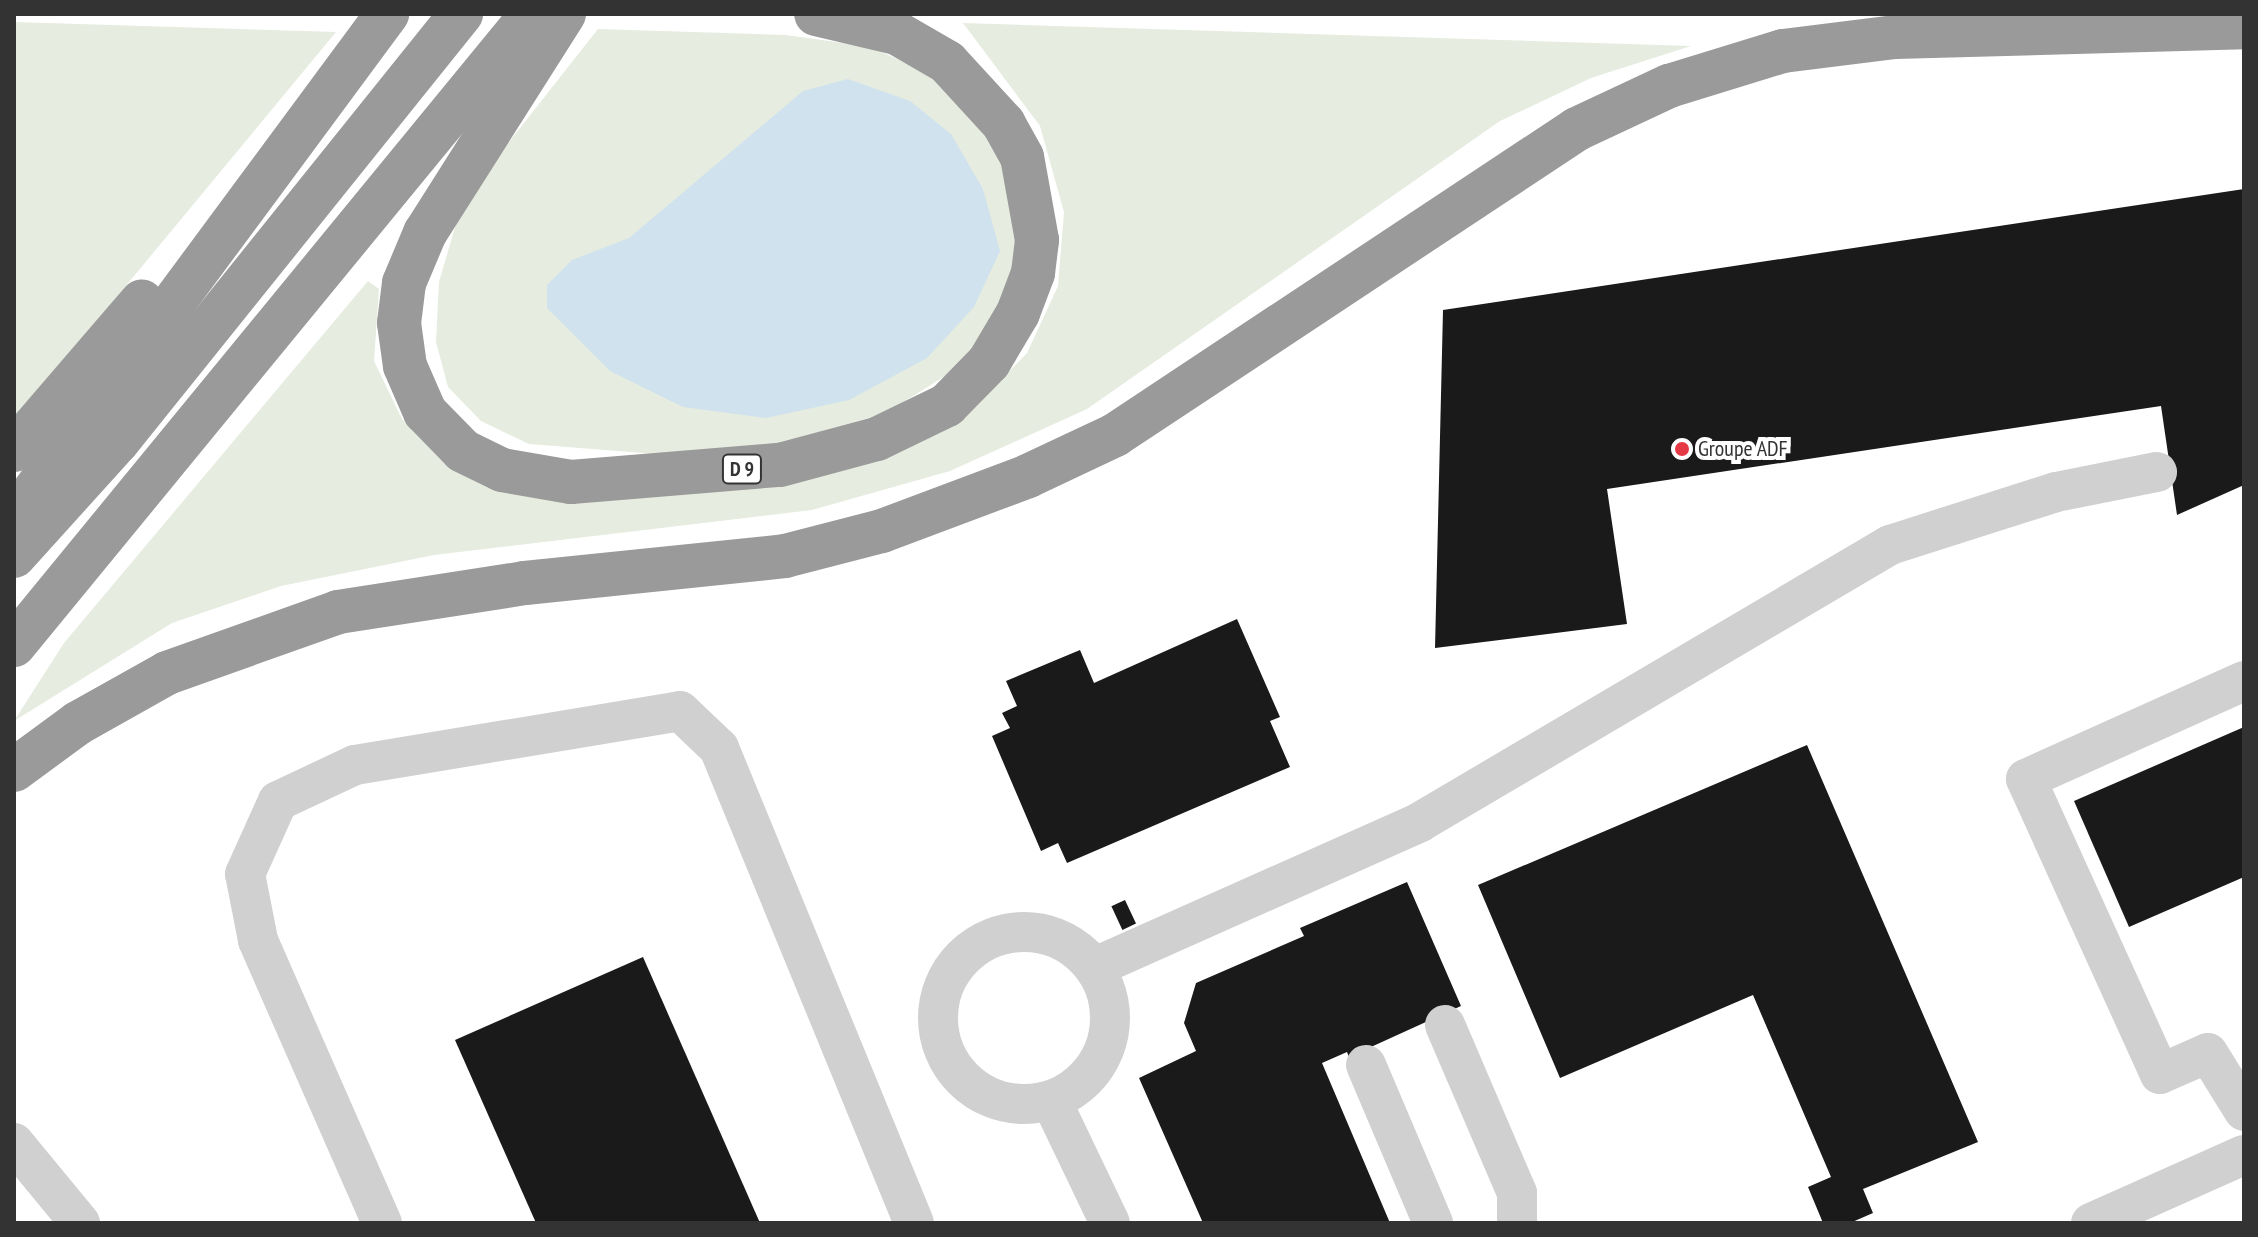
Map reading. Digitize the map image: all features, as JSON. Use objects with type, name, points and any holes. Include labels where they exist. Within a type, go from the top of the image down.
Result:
[{"type":"highway","name":"D 9","points":[[539,27],[425,233],[404,283],[399,323],[405,366],[425,412],[463,451],[502,470],[571,482],[640,480],[780,465],[877,439],[947,405],[989,362],[1018,313],[1033,273],[1037,240],[1022,157],[980,93],[947,62],[897,33],[816,14]]},
{"type":"highway","name":"D 9","points":[[14,645],[539,27]]},
{"type":"highway","points":[[14,770],[78,723],[167,673],[338,612],[525,583],[785,556],[882,531],[1028,476],[1115,435],[1577,129],[1669,86],[1783,51],[1895,37],[2244,27]]},
{"type":"highway","points":[[14,450],[376,28]]},
{"type":"highway","points":[[14,519],[376,28]]},
{"type":"highway","points":[[14,556],[118,441],[451,28]]},
{"type":"street","points":[[1095,967],[1420,822],[1890,545],[2056,492],[2157,472]]},
{"type":"street","points":[[2244,681],[2026,779],[2160,1074],[2208,1053],[2244,1111]]},
{"type":"street","points":[[382,1223],[258,940],[245,874],[278,801],[355,765],[680,711],[719,748],[914,1223]]},
{"type":"street","points":[[1009,932],[1046,934],[1074,946],[1095,967],[1109,1000],[1106,1044],[1085,1080],[1052,1102],[1015,1105],[986,1097],[962,1079],[941,1044],[937,1013],[944,984],[980,943],[1009,932]]},
{"type":"street","points":[[1445,1025],[1517,1193],[1517,1223]]},
{"type":"street","points":[[1366,1065],[1433,1223]]},
{"type":"street","points":[[1052,1102],[1110,1223]]},
{"type":"street","points":[[14,1143],[80,1223]]},
{"type":"street","points":[[2091,1223],[2244,1155]]},
{"type":"shaded area","points":[[14,22],[336,32],[14,421]]},
{"type":"shaded area","points":[[963,23],[1691,46],[1591,78],[1500,121],[1087,409],[950,471],[812,510],[434,555],[281,586],[172,623],[14,721],[64,643],[368,281],[379,289],[374,361],[402,419],[438,455],[580,497],[970,412],[1027,353],[1058,286],[1064,212],[1040,126]]},
{"type":"shaded area","points":[[598,29],[786,35],[871,47],[923,71],[968,108],[1000,158],[1017,227],[1014,282],[987,332],[945,376],[886,413],[776,444],[655,454],[529,444],[481,421],[448,387],[436,342],[439,282],[458,217],[509,142]]},
{"type":"water","points":[[848,79],[910,101],[951,134],[983,189],[1000,251],[974,307],[927,358],[849,400],[766,418],[683,407],[610,371],[547,308],[547,285],[572,260],[629,238],[803,91]]},
{"type":"building","name":"Groupe ADF","points":[[2244,189],[2244,485],[2177,515],[2161,406],[1607,489],[1627,624],[1435,648],[1443,310]]},
{"type":"building","points":[[1237,619],[1280,717],[1270,721],[1290,767],[1067,863],[1058,843],[1041,851],[992,736],[1010,728],[1002,713],[1017,706],[1006,681],[1080,650],[1094,683]]},
{"type":"building","points":[[2244,727],[2244,877],[2129,927],[2074,801]]},
{"type":"building","points":[[1807,745],[1978,1142],[1863,1189],[1873,1213],[1850,1223],[1823,1223],[1808,1187],[1831,1177],[1753,995],[1560,1078],[1478,885]]},
{"type":"building","points":[[1407,882],[1461,1006],[1349,1057],[1347,1052],[1322,1063],[1390,1223],[1203,1223],[1139,1078],[1196,1051],[1184,1023],[1196,983],[1304,936],[1300,928]]},
{"type":"building","points":[[1125,900],[1136,924],[1122,930],[1111,906]]},
{"type":"building","points":[[643,957],[760,1223],[536,1223],[455,1040]]},
{"type":"place","name":"Groupe ADF","points":[[1682,449]]}]
